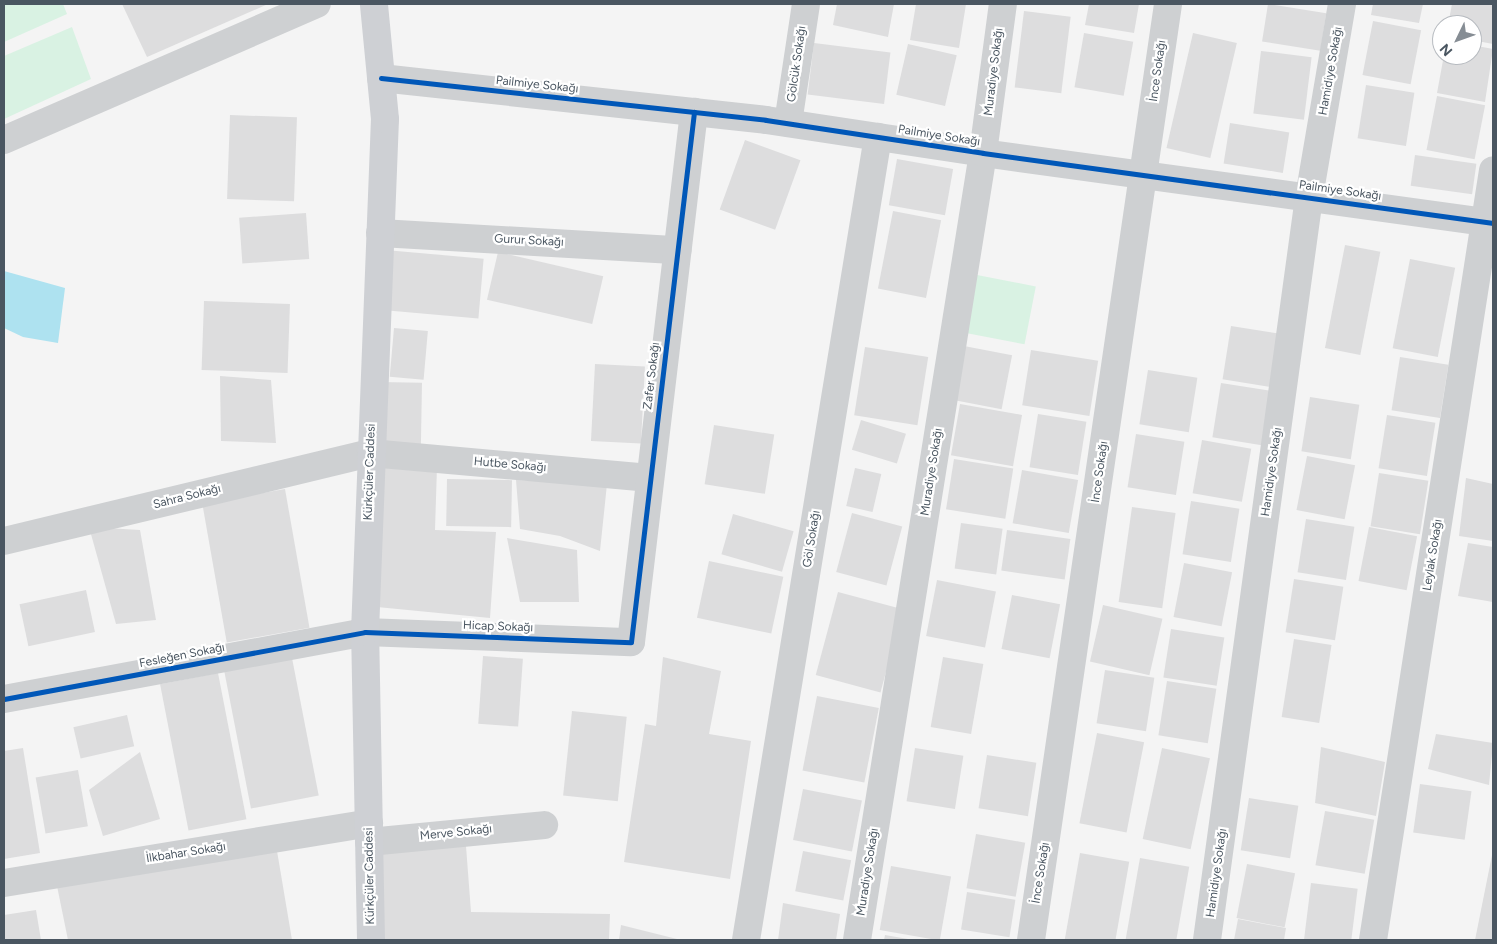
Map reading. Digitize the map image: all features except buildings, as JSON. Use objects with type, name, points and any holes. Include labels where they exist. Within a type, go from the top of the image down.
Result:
[{"type":"main road","name":"Kürkçüler Caddesi","points":[[371,940],[365,632],[370,453],[385,119],[374,4]]},
{"type":"street","points":[[4,140],[317,4]]},
{"type":"street","name":"Gölcük Sokağı","points":[[788,124],[806,4]]},
{"type":"street","name":"Muradiye Sokağı","points":[[857,940],[983,153],[1003,4]]},
{"type":"street","name":"İnce Sokağı","points":[[1031,940],[1168,4]]},
{"type":"street","name":"Hamidiye Sokağı","points":[[1207,940],[1310,197],[1342,4]]},
{"type":"street","name":"Pailmiye Sokağı","points":[[381,78],[788,124],[983,153],[1143,173],[1489,222]]},
{"type":"street","name":"Zafer Sokağı","points":[[631,642],[694,112]]},
{"type":"street","name":"Göl Sokağı","points":[[746,940],[878,137]]},
{"type":"street","name":"Leylak Sokağı","points":[[1374,940],[1489,222],[1493,170]]},
{"type":"street","name":"Gurur Sokağı","points":[[380,233],[678,250]]},
{"type":"street","name":"Hutbe Sokağı","points":[[370,453],[650,478]]},
{"type":"street","name":"Sahra Sokağı","points":[[4,541],[370,453]]},
{"type":"street","name":"Hicap Sokağı","points":[[365,632],[631,642]]},
{"type":"street","name":"Fesleğen Sokağı","points":[[4,699],[365,632]]},
{"type":"street","name":"Merve Sokağı","points":[[369,833],[544,825]]},
{"type":"street","name":"İlkbahar Sokağı","points":[[4,883],[369,833]]},
{"type":"green space","points":[[4,4],[63,4],[67,14],[4,42]]},
{"type":"green space","points":[[72,27],[91,79],[4,119],[4,56]]},
{"type":"green space","points":[[972,274],[1036,286],[1025,344],[961,332]]},
{"type":"water","points":[[4,271],[65,288],[58,343],[23,337],[4,328]]},
{"type":"cycle path","points":[[381,78],[766,120],[983,153],[1493,223]]},
{"type":"cycle path","points":[[4,699],[365,632],[631,642],[694,112]]}]
